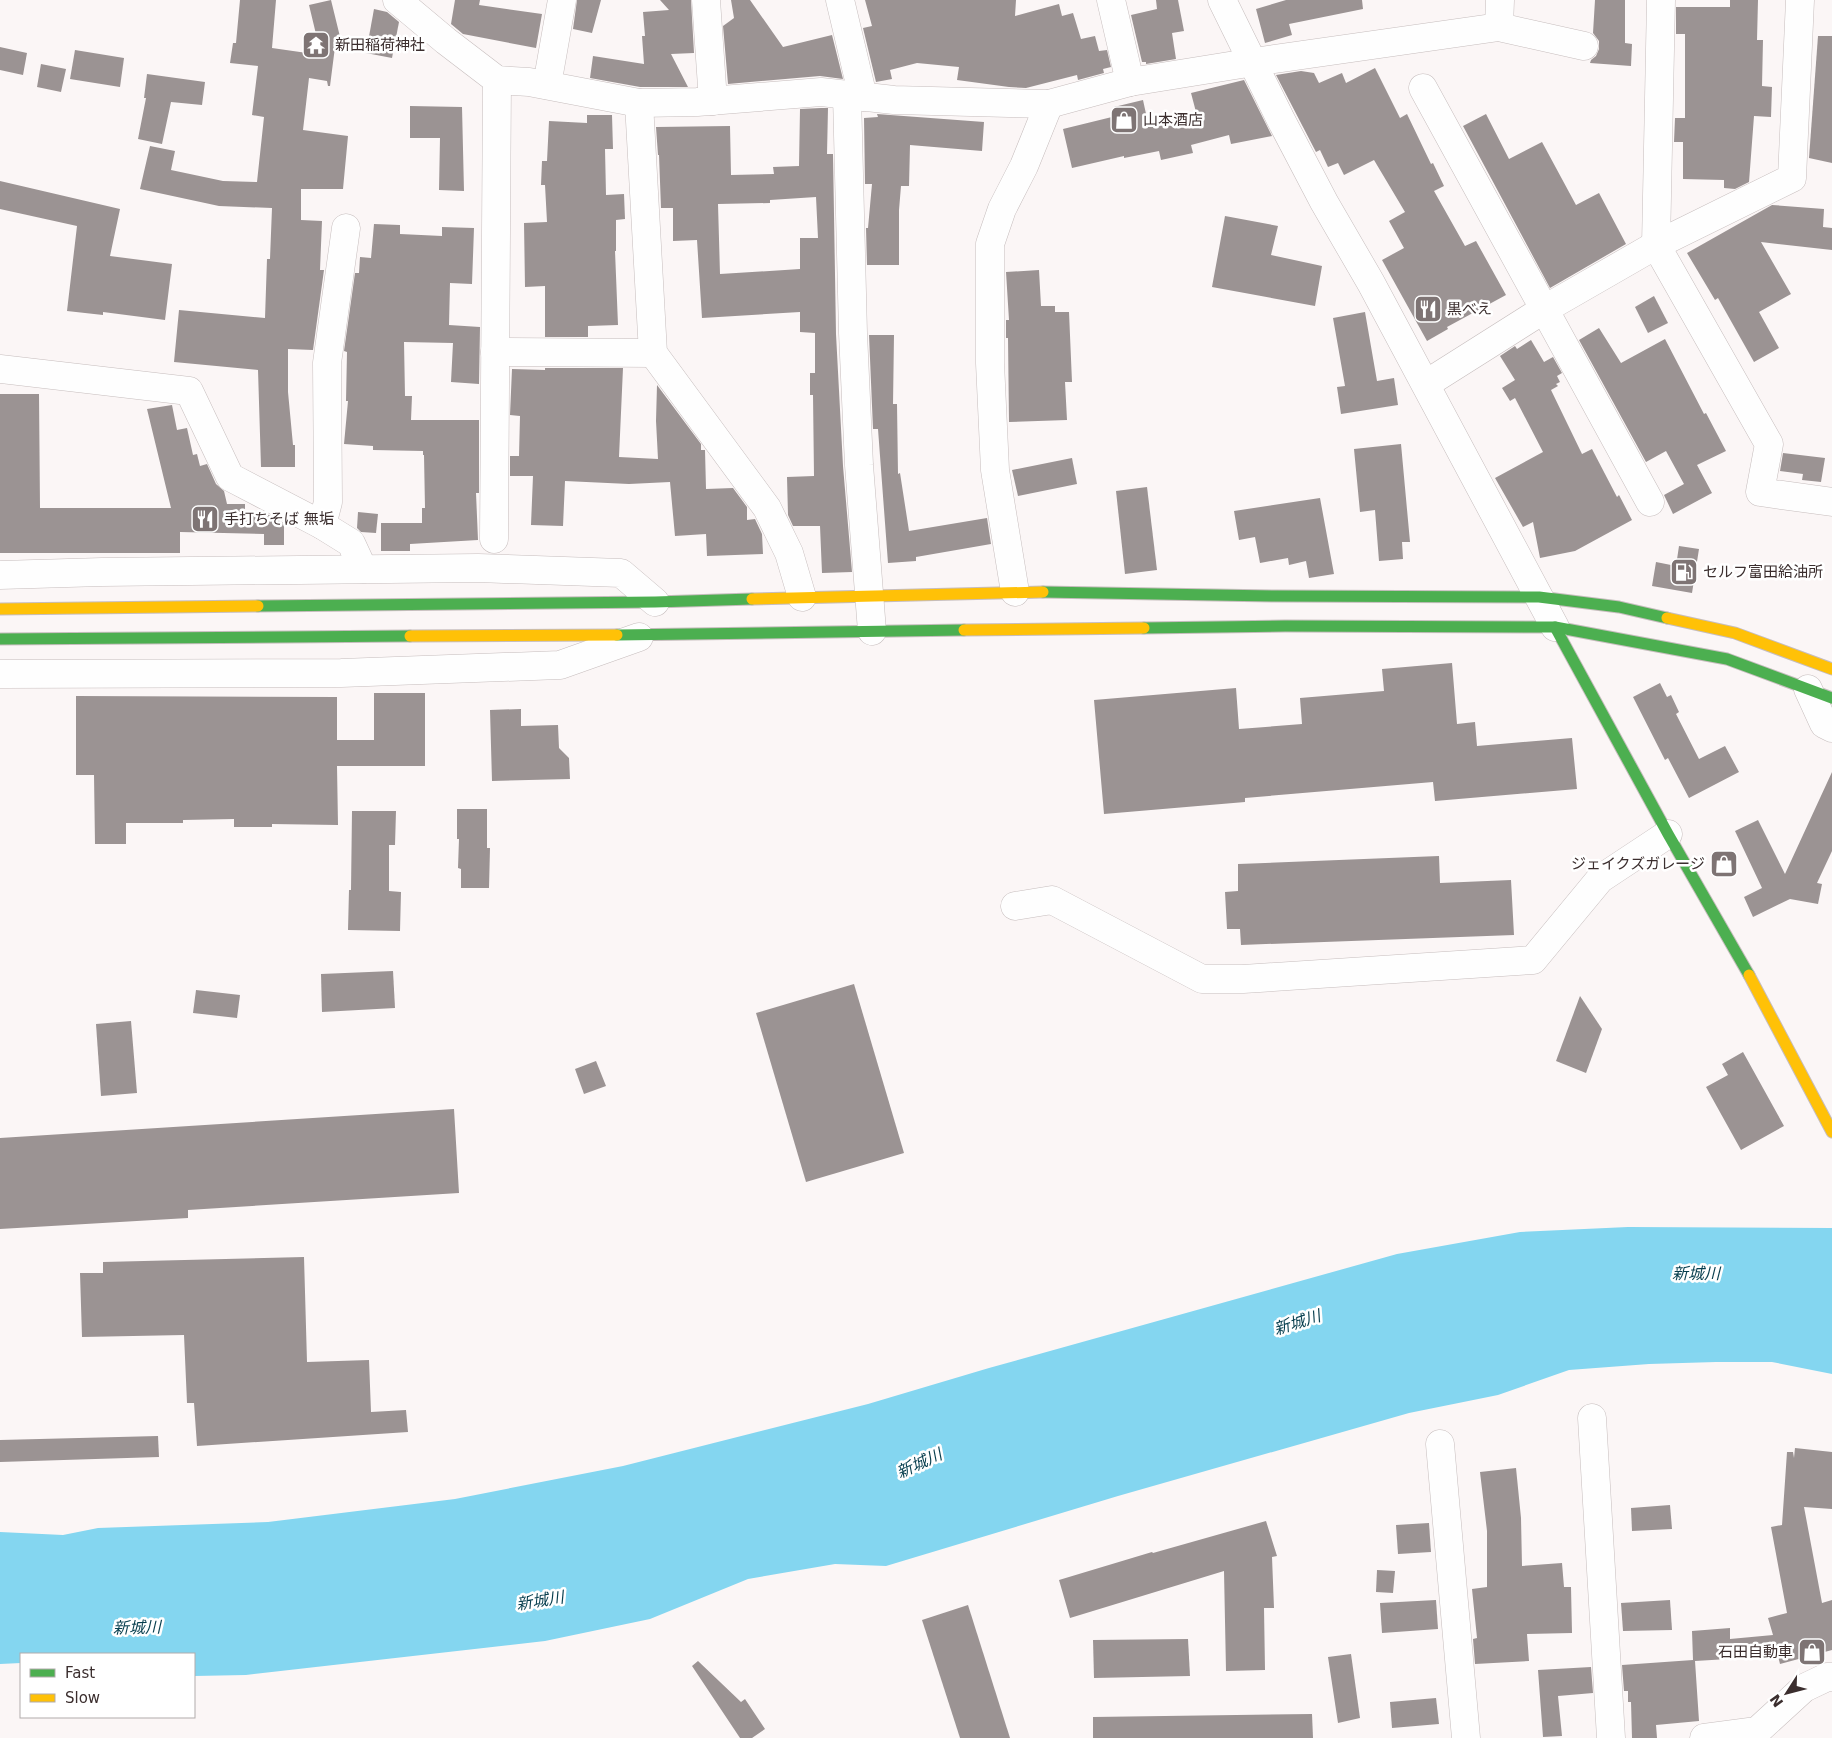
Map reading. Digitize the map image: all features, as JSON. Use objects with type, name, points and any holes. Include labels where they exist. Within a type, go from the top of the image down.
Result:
[{"type":"street","points":[[547,86],[562,0]]},
{"type":"street","points":[[706,0],[713,101]]},
{"type":"street","points":[[840,0],[855,96],[853,333],[859,465],[872,631]]},
{"type":"street","points":[[1111,0],[1130,82]]},
{"type":"street","points":[[1222,0],[1324,202],[1372,283],[1555,627],[1668,834],[1732,944],[1832,1132]]},
{"type":"street","points":[[1499,27],[1500,0]]},
{"type":"street","points":[[1662,0],[1656,245],[1769,444],[1760,492],[1832,502]]},
{"type":"street","points":[[1426,384],[1543,310],[1656,245],[1792,178],[1800,0]]},
{"type":"street","points":[[408,4],[497,80],[529,82],[639,104],[713,101],[821,92],[894,100],[1049,104],[1130,82],[1254,62],[1499,27],[1584,46]]},
{"type":"street","points":[[494,539],[497,80]]},
{"type":"street","points":[[1423,88],[1543,310],[1650,502]]},
{"type":"street","points":[[639,104],[653,353],[767,508],[789,553],[802,597]]},
{"type":"street","points":[[1015,592],[995,470],[990,363],[990,244],[1002,210],[1024,166],[1049,104]]},
{"type":"street","points":[[322,525],[328,502],[327,363],[346,228]]},
{"type":"street","points":[[495,352],[653,353]]},
{"type":"street","points":[[0,369],[188,391],[230,477],[322,525],[351,543],[363,569]]},
{"type":"street","points":[[0,575],[102,572],[478,568],[621,573],[655,602]]},
{"type":"street","points":[[0,609],[655,602],[1015,592],[1275,596],[1539,597],[1619,607],[1735,633],[1825,662]]},
{"type":"street","points":[[0,639],[642,635],[1284,626],[1555,627],[1727,659],[1820,694],[1824,724],[1832,728]]},
{"type":"street","points":[[0,674],[341,673],[560,665],[642,635]]},
{"type":"street","points":[[1015,906],[1052,900],[1202,979],[1243,979],[1533,960],[1600,879],[1668,834]]},
{"type":"street","points":[[1592,1418],[1611,1738]]},
{"type":"street","points":[[1440,1444],[1466,1738]]},
{"type":"street","points":[[1704,1738],[1757,1732],[1804,1688],[1827,1677],[1832,1677]]},
{"type":"water","name":"新城川","points":[[1628,1227],[1832,1228],[1832,1374],[1772,1362],[1649,1364],[1569,1370],[1498,1395],[1409,1413],[1118,1496],[886,1566],[835,1564],[748,1579],[650,1619],[545,1641],[246,1675],[195,1676],[195,1653],[20,1653],[20,1663],[0,1664],[0,1532],[63,1535],[98,1528],[268,1522],[455,1499],[623,1466],[868,1404],[989,1368],[1397,1254],[1520,1232]]},
{"type":"building","points":[[240,0],[276,0],[272,48],[321,55],[309,5],[331,0],[343,49],[335,47],[330,86],[328,86],[327,81],[309,78],[303,130],[348,136],[343,189],[301,189],[301,220],[322,221],[320,270],[324,270],[313,350],[288,349],[288,392],[293,445],[295,445],[295,467],[261,467],[258,370],[174,362],[179,310],[265,318],[267,259],[270,259],[272,208],[219,206],[140,189],[150,146],[175,151],[171,170],[223,181],[257,182],[264,117],[252,115],[258,66],[230,63],[233,43],[236,43]]},
{"type":"building","points":[[455,0],[480,0],[479,5],[542,14],[536,48],[463,34],[451,24]]},
{"type":"building","points":[[577,0],[601,0],[592,33],[573,29]]},
{"type":"building","points":[[660,0],[691,0],[694,53],[671,54],[688,87],[640,87],[590,78],[593,56],[644,64],[642,36],[645,36],[643,12],[669,10]]},
{"type":"building","points":[[731,0],[750,0],[783,47],[832,35],[843,79],[820,76],[728,84],[723,26],[734,18]]},
{"type":"building","points":[[865,0],[1016,0],[1015,16],[1059,4],[1062,16],[1073,13],[1081,39],[1095,36],[1099,51],[1107,50],[1111,67],[1103,69],[1104,73],[1078,80],[1077,75],[1026,88],[957,80],[959,67],[917,63],[890,70],[892,79],[876,82],[863,28],[872,26]]},
{"type":"building","points":[[1156,0],[1178,0],[1184,31],[1172,33],[1176,59],[1146,64],[1146,62],[1142,62],[1131,15],[1157,9]]},
{"type":"building","points":[[1286,0],[1362,0],[1363,9],[1289,24],[1292,35],[1265,43],[1256,9]]},
{"type":"building","points":[[1595,0],[1625,0],[1625,43],[1632,44],[1631,66],[1590,63],[1599,49],[1599,41],[1593,33]]},
{"type":"building","points":[[1730,0],[1758,0],[1757,40],[1763,40],[1762,86],[1772,87],[1771,117],[1754,116],[1749,182],[1735,189],[1724,188],[1724,180],[1683,179],[1683,142],[1674,142],[1675,118],[1685,118],[1685,34],[1676,34],[1676,7],[1730,7]]},
{"type":"building","points":[[374,9],[387,12],[399,22],[392,58],[366,53]]},
{"type":"building","points":[[1818,36],[1832,36],[1832,163],[1809,158]]},
{"type":"building","points":[[0,47],[27,53],[23,75],[0,70]]},
{"type":"building","points":[[75,50],[124,58],[120,87],[70,79]]},
{"type":"building","points":[[41,64],[66,69],[61,92],[37,87]]},
{"type":"building","points":[[1375,68],[1400,118],[1407,114],[1431,164],[1433,163],[1444,186],[1434,191],[1465,246],[1476,241],[1506,295],[1447,327],[1448,329],[1427,341],[1382,260],[1404,248],[1389,221],[1405,212],[1374,160],[1344,175],[1338,163],[1328,167],[1320,150],[1316,152],[1276,75],[1301,71],[1314,73],[1319,83],[1342,73],[1346,83]]},
{"type":"building","points":[[147,74],[205,82],[202,105],[171,102],[162,144],[138,139],[146,98],[144,98]]},
{"type":"building","points":[[1244,80],[1272,136],[1231,144],[1229,135],[1191,145],[1193,153],[1161,160],[1159,151],[1124,158],[1124,156],[1072,168],[1063,129],[1116,116],[1114,107],[1143,100],[1148,123],[1196,112],[1191,93]]},
{"type":"building","points":[[410,106],[462,107],[464,191],[439,190],[440,138],[410,138]]},
{"type":"building","points":[[828,108],[827,154],[833,154],[836,334],[843,466],[852,572],[822,573],[820,526],[793,526],[788,515],[787,477],[814,476],[813,395],[810,395],[810,373],[815,373],[815,333],[800,332],[800,312],[702,318],[697,240],[673,241],[673,208],[661,208],[656,127],[730,126],[731,175],[774,174],[773,167],[799,166],[800,109]],"holes":[[[816,197],[818,238],[800,238],[800,269],[720,274],[718,204],[770,203],[770,200]]]},
{"type":"building","points":[[877,114],[984,122],[982,151],[910,145],[909,186],[901,186],[899,265],[867,265],[866,228],[868,228],[872,184],[865,184],[864,118],[878,117]]},
{"type":"building","points":[[1486,114],[1509,159],[1542,142],[1576,205],[1599,193],[1626,244],[1550,288],[1463,126]]},
{"type":"building","points":[[587,115],[612,115],[613,149],[605,149],[606,195],[624,194],[625,219],[616,220],[615,251],[618,325],[588,326],[588,337],[545,337],[545,286],[525,287],[524,223],[547,222],[545,185],[541,185],[542,161],[547,161],[549,121],[587,123]]},
{"type":"building","points":[[0,181],[120,209],[110,256],[172,264],[165,320],[103,312],[103,315],[67,311],[77,226],[0,209]]},
{"type":"building","points":[[1772,205],[1824,209],[1823,227],[1832,228],[1832,250],[1761,242],[1791,294],[1759,312],[1779,348],[1754,362],[1718,298],[1715,300],[1687,253]]},
{"type":"building","points":[[1225,216],[1278,226],[1271,255],[1322,266],[1315,306],[1212,287]]},
{"type":"building","points":[[374,224],[400,225],[400,234],[442,236],[442,227],[474,228],[472,284],[450,283],[449,325],[480,327],[479,384],[451,382],[453,343],[404,342],[405,396],[412,396],[411,420],[479,420],[479,493],[476,493],[478,540],[410,544],[410,551],[381,551],[381,523],[422,523],[422,508],[425,508],[423,451],[373,450],[373,446],[344,444],[348,401],[346,401],[347,352],[344,351],[355,273],[359,273],[360,257],[371,258]]},
{"type":"building","points":[[1039,270],[1041,306],[1055,306],[1055,312],[1069,312],[1072,382],[1065,382],[1067,420],[1009,422],[1006,320],[1009,320],[1006,272]]},
{"type":"building","points":[[1654,296],[1668,323],[1648,333],[1635,307]]},
{"type":"building","points":[[1365,312],[1377,381],[1394,378],[1398,405],[1341,414],[1337,387],[1345,386],[1333,318]]},
{"type":"building","points":[[1599,328],[1621,363],[1665,339],[1704,414],[1706,413],[1726,451],[1697,465],[1712,493],[1673,514],[1664,495],[1684,484],[1666,451],[1646,462],[1579,340]]},
{"type":"building","points":[[869,335],[894,335],[893,404],[897,404],[898,474],[900,473],[909,531],[987,518],[991,544],[916,557],[916,561],[888,563],[878,429],[873,429]]},
{"type":"building","points":[[1531,340],[1544,362],[1553,357],[1562,373],[1557,376],[1560,382],[1556,384],[1558,386],[1551,390],[1582,454],[1592,449],[1617,497],[1619,495],[1632,520],[1575,551],[1540,558],[1533,522],[1523,527],[1495,478],[1543,452],[1515,398],[1510,401],[1502,388],[1515,380],[1500,356],[1515,346],[1517,349]]},
{"type":"building","points":[[545,368],[623,368],[619,457],[658,459],[657,385],[701,444],[701,450],[705,450],[706,489],[733,488],[747,507],[747,520],[755,519],[762,534],[763,554],[707,556],[706,534],[675,536],[670,482],[629,484],[565,481],[563,526],[531,525],[533,476],[510,476],[510,456],[519,456],[520,416],[510,415],[512,369],[545,370]]},
{"type":"building","points":[[0,394],[39,394],[40,508],[171,508],[147,409],[172,405],[177,430],[187,428],[193,455],[197,454],[200,466],[207,464],[216,484],[224,491],[227,504],[245,504],[245,514],[267,514],[284,523],[284,545],[264,545],[264,534],[180,532],[180,553],[0,553]]},
{"type":"building","points":[[1401,444],[1410,542],[1402,542],[1403,559],[1379,561],[1375,510],[1360,512],[1354,449]]},
{"type":"building","points":[[1783,453],[1825,458],[1821,482],[1802,480],[1803,474],[1780,471]]},
{"type":"building","points":[[1072,458],[1077,484],[1018,496],[1012,470]]},
{"type":"building","points":[[1147,487],[1157,570],[1125,574],[1116,491]]},
{"type":"building","points":[[1320,498],[1334,574],[1309,578],[1306,561],[1289,565],[1288,558],[1260,563],[1255,537],[1239,540],[1234,511]]},
{"type":"building","points":[[358,512],[378,514],[376,533],[361,532],[357,528]]},
{"type":"building","points":[[1679,546],[1699,549],[1692,593],[1652,586],[1656,562],[1676,566]]},
{"type":"building","points":[[1452,663],[1457,724],[1475,722],[1477,746],[1572,738],[1577,789],[1435,801],[1433,782],[1245,798],[1245,802],[1104,814],[1094,700],[1236,688],[1239,729],[1302,724],[1300,698],[1384,691],[1382,669]]},
{"type":"building","points":[[1660,683],[1667,697],[1671,695],[1679,712],[1676,714],[1699,759],[1725,746],[1739,772],[1689,798],[1668,758],[1665,760],[1633,697]]},
{"type":"building","points":[[374,693],[425,693],[425,766],[337,766],[338,825],[272,824],[272,827],[234,827],[234,819],[183,820],[183,823],[126,823],[126,844],[95,844],[94,775],[76,775],[76,696],[337,697],[337,740],[374,740]]},
{"type":"building","points":[[521,709],[521,726],[558,725],[559,748],[569,758],[570,779],[492,781],[490,710]]},
{"type":"building","points":[[1832,772],[1832,851],[1817,883],[1822,884],[1818,904],[1790,899],[1753,917],[1744,897],[1762,888],[1735,831],[1758,820],[1785,874]]},
{"type":"building","points":[[457,809],[487,809],[487,848],[490,848],[489,888],[461,888],[461,869],[458,868]]},
{"type":"building","points":[[352,811],[396,811],[395,845],[389,845],[389,891],[401,892],[400,931],[348,930],[349,890],[351,890]]},
{"type":"building","points":[[1439,856],[1440,883],[1511,880],[1514,935],[1241,945],[1240,929],[1227,929],[1225,892],[1238,891],[1238,864]]},
{"type":"building","points":[[393,971],[395,1008],[322,1012],[321,974]]},
{"type":"building","points":[[854,984],[904,1153],[806,1182],[756,1013]]},
{"type":"building","points":[[196,990],[240,995],[237,1018],[193,1013]]},
{"type":"building","points":[[1580,996],[1602,1029],[1586,1073],[1556,1061]]},
{"type":"building","points":[[131,1021],[137,1093],[101,1096],[96,1024]]},
{"type":"building","points":[[1743,1052],[1784,1126],[1741,1150],[1706,1087],[1728,1075],[1722,1064]]},
{"type":"building","points":[[596,1061],[606,1086],[584,1094],[575,1069]]},
{"type":"building","points":[[454,1109],[459,1193],[188,1210],[188,1218],[0,1229],[0,1138]]},
{"type":"building","points":[[304,1257],[307,1362],[369,1360],[371,1412],[406,1410],[408,1432],[197,1446],[194,1403],[187,1403],[184,1335],[82,1337],[80,1273],[103,1273],[103,1262]]},
{"type":"building","points":[[158,1436],[159,1457],[0,1462],[0,1440]]},
{"type":"building","points":[[1795,1448],[1832,1452],[1832,1509],[1804,1507],[1822,1603],[1832,1600],[1832,1650],[1780,1664],[1778,1656],[1695,1661],[1699,1721],[1656,1725],[1657,1738],[1632,1738],[1631,1702],[1628,1702],[1628,1691],[1624,1691],[1622,1665],[1693,1660],[1692,1631],[1730,1628],[1730,1639],[1773,1635],[1768,1618],[1787,1613],[1771,1527],[1782,1525],[1787,1452],[1793,1452],[1794,1458]]},
{"type":"building","points":[[1516,1468],[1521,1518],[1522,1566],[1562,1563],[1564,1587],[1571,1587],[1572,1633],[1527,1634],[1529,1661],[1475,1664],[1473,1639],[1477,1638],[1472,1589],[1487,1587],[1487,1531],[1480,1472]]},
{"type":"building","points":[[1670,1505],[1672,1529],[1632,1531],[1631,1508]]},
{"type":"building","points":[[1266,1521],[1277,1556],[1272,1557],[1274,1608],[1264,1608],[1265,1670],[1226,1671],[1224,1571],[1070,1618],[1059,1580]]},
{"type":"building","points":[[1429,1523],[1431,1552],[1398,1554],[1396,1525]]},
{"type":"building","points":[[1377,1570],[1395,1571],[1393,1593],[1376,1592]]},
{"type":"building","points":[[1436,1600],[1438,1629],[1382,1633],[1380,1603]]},
{"type":"building","points":[[1670,1600],[1672,1630],[1623,1631],[1621,1603]]},
{"type":"building","points":[[968,1605],[1010,1738],[960,1738],[922,1620]]},
{"type":"building","points":[[1188,1639],[1190,1676],[1094,1678],[1093,1640]]},
{"type":"building","points":[[1351,1654],[1360,1718],[1338,1723],[1328,1657]]},
{"type":"building","points":[[698,1661],[741,1702],[745,1699],[765,1729],[752,1738],[740,1738],[692,1666]]},
{"type":"building","points":[[1591,1667],[1593,1693],[1558,1696],[1562,1736],[1543,1737],[1538,1670]]},
{"type":"building","points":[[1436,1698],[1439,1724],[1392,1728],[1390,1702]]},
{"type":"building","points":[[1312,1714],[1313,1738],[1093,1738],[1093,1717]]},
{"type":"traffic: fast","points":[[1043,592],[1275,596],[1539,597],[1619,607],[1667,618]]},
{"type":"traffic: fast","points":[[258,606],[655,602],[752,599]]},
{"type":"traffic: fast","points":[[1144,628],[1285,626],[1555,627],[1727,659],[1832,698]]},
{"type":"traffic: fast","points":[[1555,627],[1668,834],[1749,975]]},
{"type":"traffic: fast","points":[[617,635],[964,630]]},
{"type":"traffic: fast","points":[[0,639],[410,636]]},
{"type":"traffic: slow","points":[[752,599],[1043,592]]},
{"type":"traffic: slow","points":[[0,609],[258,606]]},
{"type":"traffic: slow","points":[[1667,618],[1735,633],[1832,669]]},
{"type":"traffic: slow","points":[[964,630],[1144,628]]},
{"type":"traffic: slow","points":[[410,636],[617,635]]},
{"type":"traffic: slow","points":[[1749,975],[1832,1132]]},
{"type":"place","name":"新田稲荷神社","points":[[316,45]]},
{"type":"place","name":"山本酒店","points":[[1124,120]]},
{"type":"place","name":"黒べえ","points":[[1428,309]]},
{"type":"place","name":"手打ちそば 無垢","points":[[205,519]]},
{"type":"place","name":"セルフ富田給油所","points":[[1684,572]]},
{"type":"place","name":"ジェイクズガレージ","points":[[1724,864]]},
{"type":"place","name":"石田自動車","points":[[1812,1652]]}]
